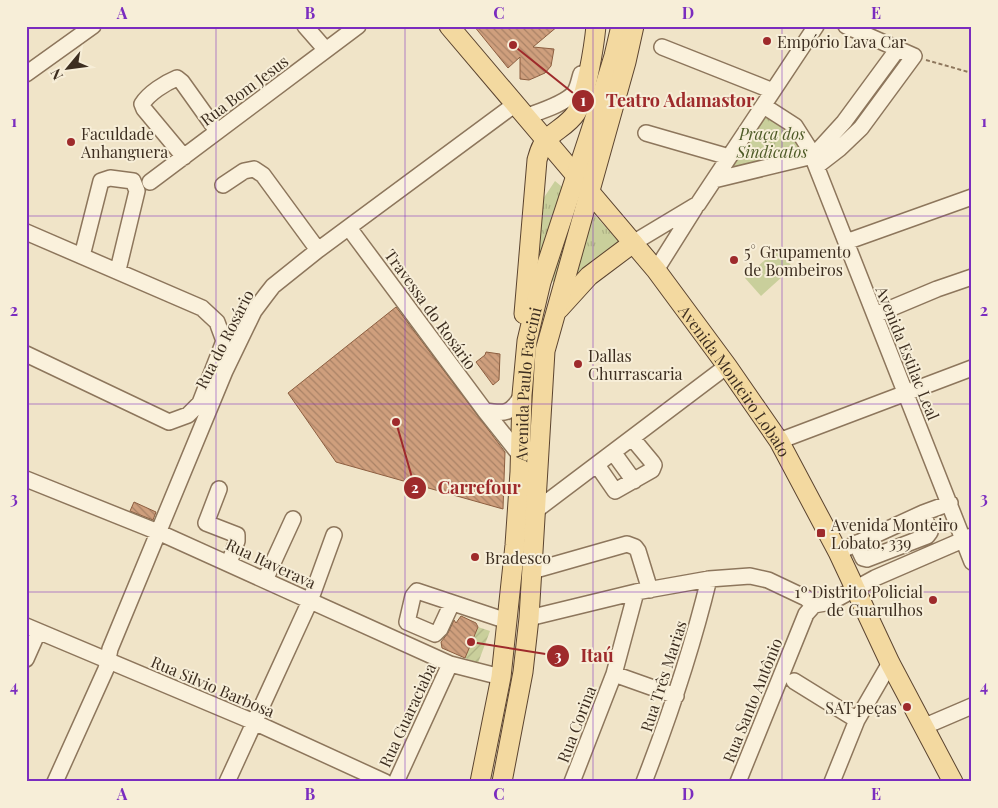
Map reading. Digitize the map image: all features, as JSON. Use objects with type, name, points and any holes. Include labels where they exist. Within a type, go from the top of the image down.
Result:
[{"type":"main road","name":"Avenida Monteiro Lobato","points":[[449,26],[519,111],[546,140],[656,270],[727,366],[779,441],[856,588],[885,638],[890,663],[953,782]]},
{"type":"main road","points":[[527,342],[524,335],[523,322],[537,160],[546,140],[575,116],[580,106],[594,46],[596,26]]},
{"type":"main road","points":[[620,59],[621,26]]},
{"type":"main road","points":[[620,59],[634,26]]},
{"type":"main road","name":"Avenida Paulo Faccini","points":[[502,782],[523,672],[532,571],[524,545],[520,464],[522,395],[527,342],[541,282],[576,176],[620,59]]},
{"type":"main road","name":"Avenida Paulo Faccini","points":[[480,782],[501,676],[507,621],[524,545],[535,511],[545,351],[590,192],[620,59]]},
{"type":"main road","points":[[555,315],[589,276],[633,243]]},
{"type":"main road","points":[[523,672],[514,669],[512,664],[521,564],[520,556],[524,545]]},
{"type":"street","points":[[26,74],[93,26]]},
{"type":"street","points":[[305,26],[326,50]]},
{"type":"street","name":"Rua Bom Jesus","points":[[150,182],[358,26]]},
{"type":"street","name":"Rua do Rosário","points":[[55,782],[108,662],[110,649],[225,371],[254,311],[273,286],[318,250],[519,111],[561,102],[574,93],[580,78],[590,26]]},
{"type":"street","points":[[656,270],[816,26]]},
{"type":"street","points":[[714,180],[815,161],[854,136],[914,56],[846,26]]},
{"type":"street","points":[[662,47],[773,91]]},
{"type":"street","points":[[815,161],[897,50]]},
{"type":"street","points":[[184,157],[144,110],[142,104],[146,99],[177,78],[182,82],[217,131]]},
{"type":"street","name":"Avenida Estilac Leal","points":[[764,106],[795,126],[805,140],[815,161],[950,504],[968,537],[972,562]]},
{"type":"street","points":[[646,134],[729,157]]},
{"type":"street","points":[[223,185],[244,171],[254,169],[263,175],[318,250]]},
{"type":"street","points":[[82,256],[101,181],[110,178],[133,181],[137,191],[118,270]]},
{"type":"street","points":[[846,242],[972,197]]},
{"type":"street","points":[[633,243],[698,204]]},
{"type":"street","name":"Travessa do Rosário","points":[[349,228],[485,411],[520,464]]},
{"type":"street","points":[[26,232],[118,270],[202,308],[217,322],[224,341],[200,403],[188,415],[169,422],[26,354]]},
{"type":"street","points":[[875,316],[937,289],[972,277]]},
{"type":"street","points":[[535,511],[727,366]]},
{"type":"street","points":[[779,441],[972,368]]},
{"type":"street","points":[[485,411],[508,412],[517,404],[522,395]]},
{"type":"street","points":[[597,464],[615,491],[652,470],[654,465],[632,438]]},
{"type":"street","points":[[613,452],[634,481]]},
{"type":"street","name":"Rua Itaverava","points":[[26,480],[196,548],[450,664],[501,676]]},
{"type":"street","points":[[196,548],[219,489]]},
{"type":"street","points":[[838,552],[922,513],[950,504]]},
{"type":"street","points":[[856,544],[863,558],[867,559],[927,536],[930,532],[922,513]]},
{"type":"street","points":[[265,580],[293,519]]},
{"type":"street","points":[[206,522],[237,535],[237,541],[229,563]]},
{"type":"street","points":[[227,782],[310,601],[334,535]]},
{"type":"street","points":[[529,618],[643,591],[709,579],[750,576],[768,580],[806,598],[814,605],[831,602],[874,578],[968,537]]},
{"type":"street","points":[[532,571],[627,544],[635,547],[638,551],[643,591]]},
{"type":"street","name":"Rua Três Marias","points":[[644,782],[676,696],[698,624],[709,579]]},
{"type":"street","name":"Rua Corina","points":[[572,782],[614,674],[643,591]]},
{"type":"street","points":[[452,603],[507,621]]},
{"type":"street","name":"Rua Santo Antônio","points":[[738,782],[806,614],[814,605]]},
{"type":"street","points":[[26,658],[32,629]]},
{"type":"street","name":"Rua Silvio Barbosa","points":[[32,629],[254,722],[385,782]]},
{"type":"street","points":[[832,782],[857,720],[890,663]]},
{"type":"street","name":"Rua Guaraciaba","points":[[396,782],[450,664]]},
{"type":"street","points":[[614,674],[676,696]]},
{"type":"street","points":[[794,681],[857,720]]},
{"type":"street","points":[[923,727],[972,706]]},
{"type":"path","points":[[914,56],[972,73]]},
{"type":"green space","name":"Praça dos Sindicatos","points":[[765,111],[797,135],[808,157],[723,175]]},
{"type":"green space","points":[[555,181],[591,211],[621,244],[566,293],[537,268],[543,199]]},
{"type":"green space","points":[[776,250],[793,267],[761,296],[745,278]]},
{"type":"green space","points":[[478,627],[490,631],[478,663],[465,658]]},
{"type":"building","points":[[474,26],[558,26],[533,47],[554,49],[551,66],[545,73],[529,80],[520,79],[520,57],[508,68]]},
{"type":"building","points":[[396,307],[505,452],[503,509],[336,462],[288,393]]},
{"type":"building","points":[[486,352],[500,354],[499,380],[493,385],[476,362]]},
{"type":"building","points":[[134,502],[156,512],[153,520],[130,511]]},
{"type":"building","points":[[461,616],[476,623],[478,627],[465,658],[442,648],[441,642],[454,620],[456,623]]},
{"type":"place","name":"Empório Lava Car","points":[[767,41]]},
{"type":"place","name":"Teatro Adamastor","points":[[513,45]]},
{"type":"place","name":"Faculdade Anhanguera","points":[[71,142]]},
{"type":"place","name":"5° Grupamento de Bombeiros","points":[[734,260]]},
{"type":"place","name":"Dallas Churrascaria","points":[[578,364]]},
{"type":"place","name":"Carrefour","points":[[396,422]]},
{"type":"place","name":"Avenida Monteiro Lobato, 339","points":[[821,533]]},
{"type":"place","name":"Bradesco","points":[[475,557]]},
{"type":"place","name":"1º Distrito Policial de Guarulhos","points":[[933,600]]},
{"type":"place","name":"Itaú","points":[[471,642]]},
{"type":"place","name":"SAT peças","points":[[907,707]]}]
